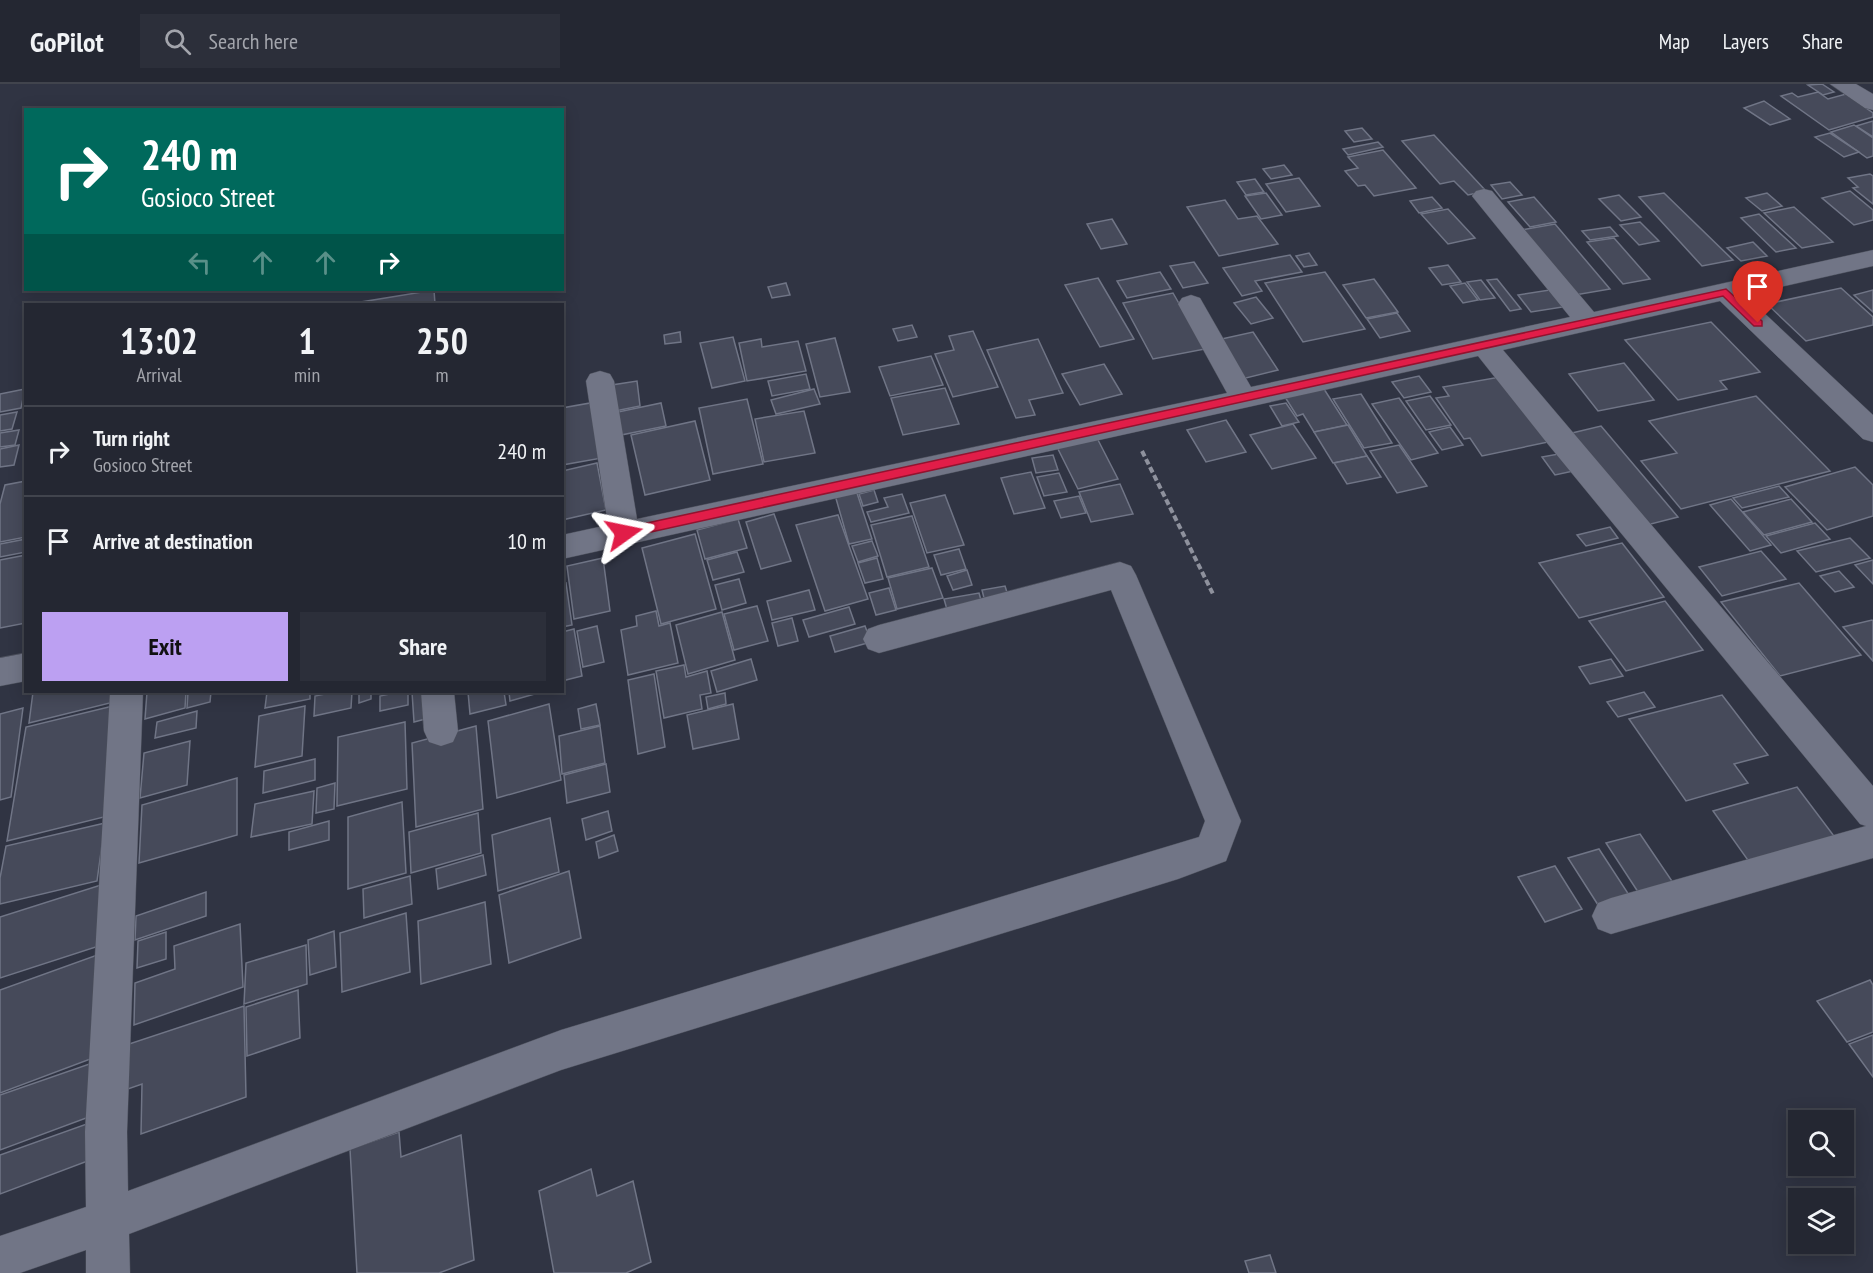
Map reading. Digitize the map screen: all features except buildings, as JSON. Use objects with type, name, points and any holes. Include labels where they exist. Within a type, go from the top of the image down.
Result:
[{"type":"street","points":[[1841,84],[1873,103]]},
{"type":"street","points":[[1484,196],[1588,322]]},
{"type":"street","points":[[564,547],[1245,399],[1873,258]]},
{"type":"street","points":[[1726,292],[1873,432]]},
{"type":"street","points":[[1191,304],[1245,399]]},
{"type":"street","points":[[1485,346],[1557,436],[1873,812]]},
{"type":"street","points":[[600,381],[624,533]]},
{"type":"street","points":[[0,1258],[107,1221],[561,1050],[1166,866],[1214,849],[1223,821],[1120,575],[879,639]]},
{"type":"street","points":[[0,672],[24,667]]},
{"type":"street","points":[[108,1273],[106,1132],[126,693]]},
{"type":"street","points":[[438,693],[441,731]]},
{"type":"street","points":[[1611,916],[1873,841]]},
{"type":"path","points":[[1128,423],[1213,594]]},
{"type":"route","points":[[624,533],[1726,292],[1758,323]]}]
